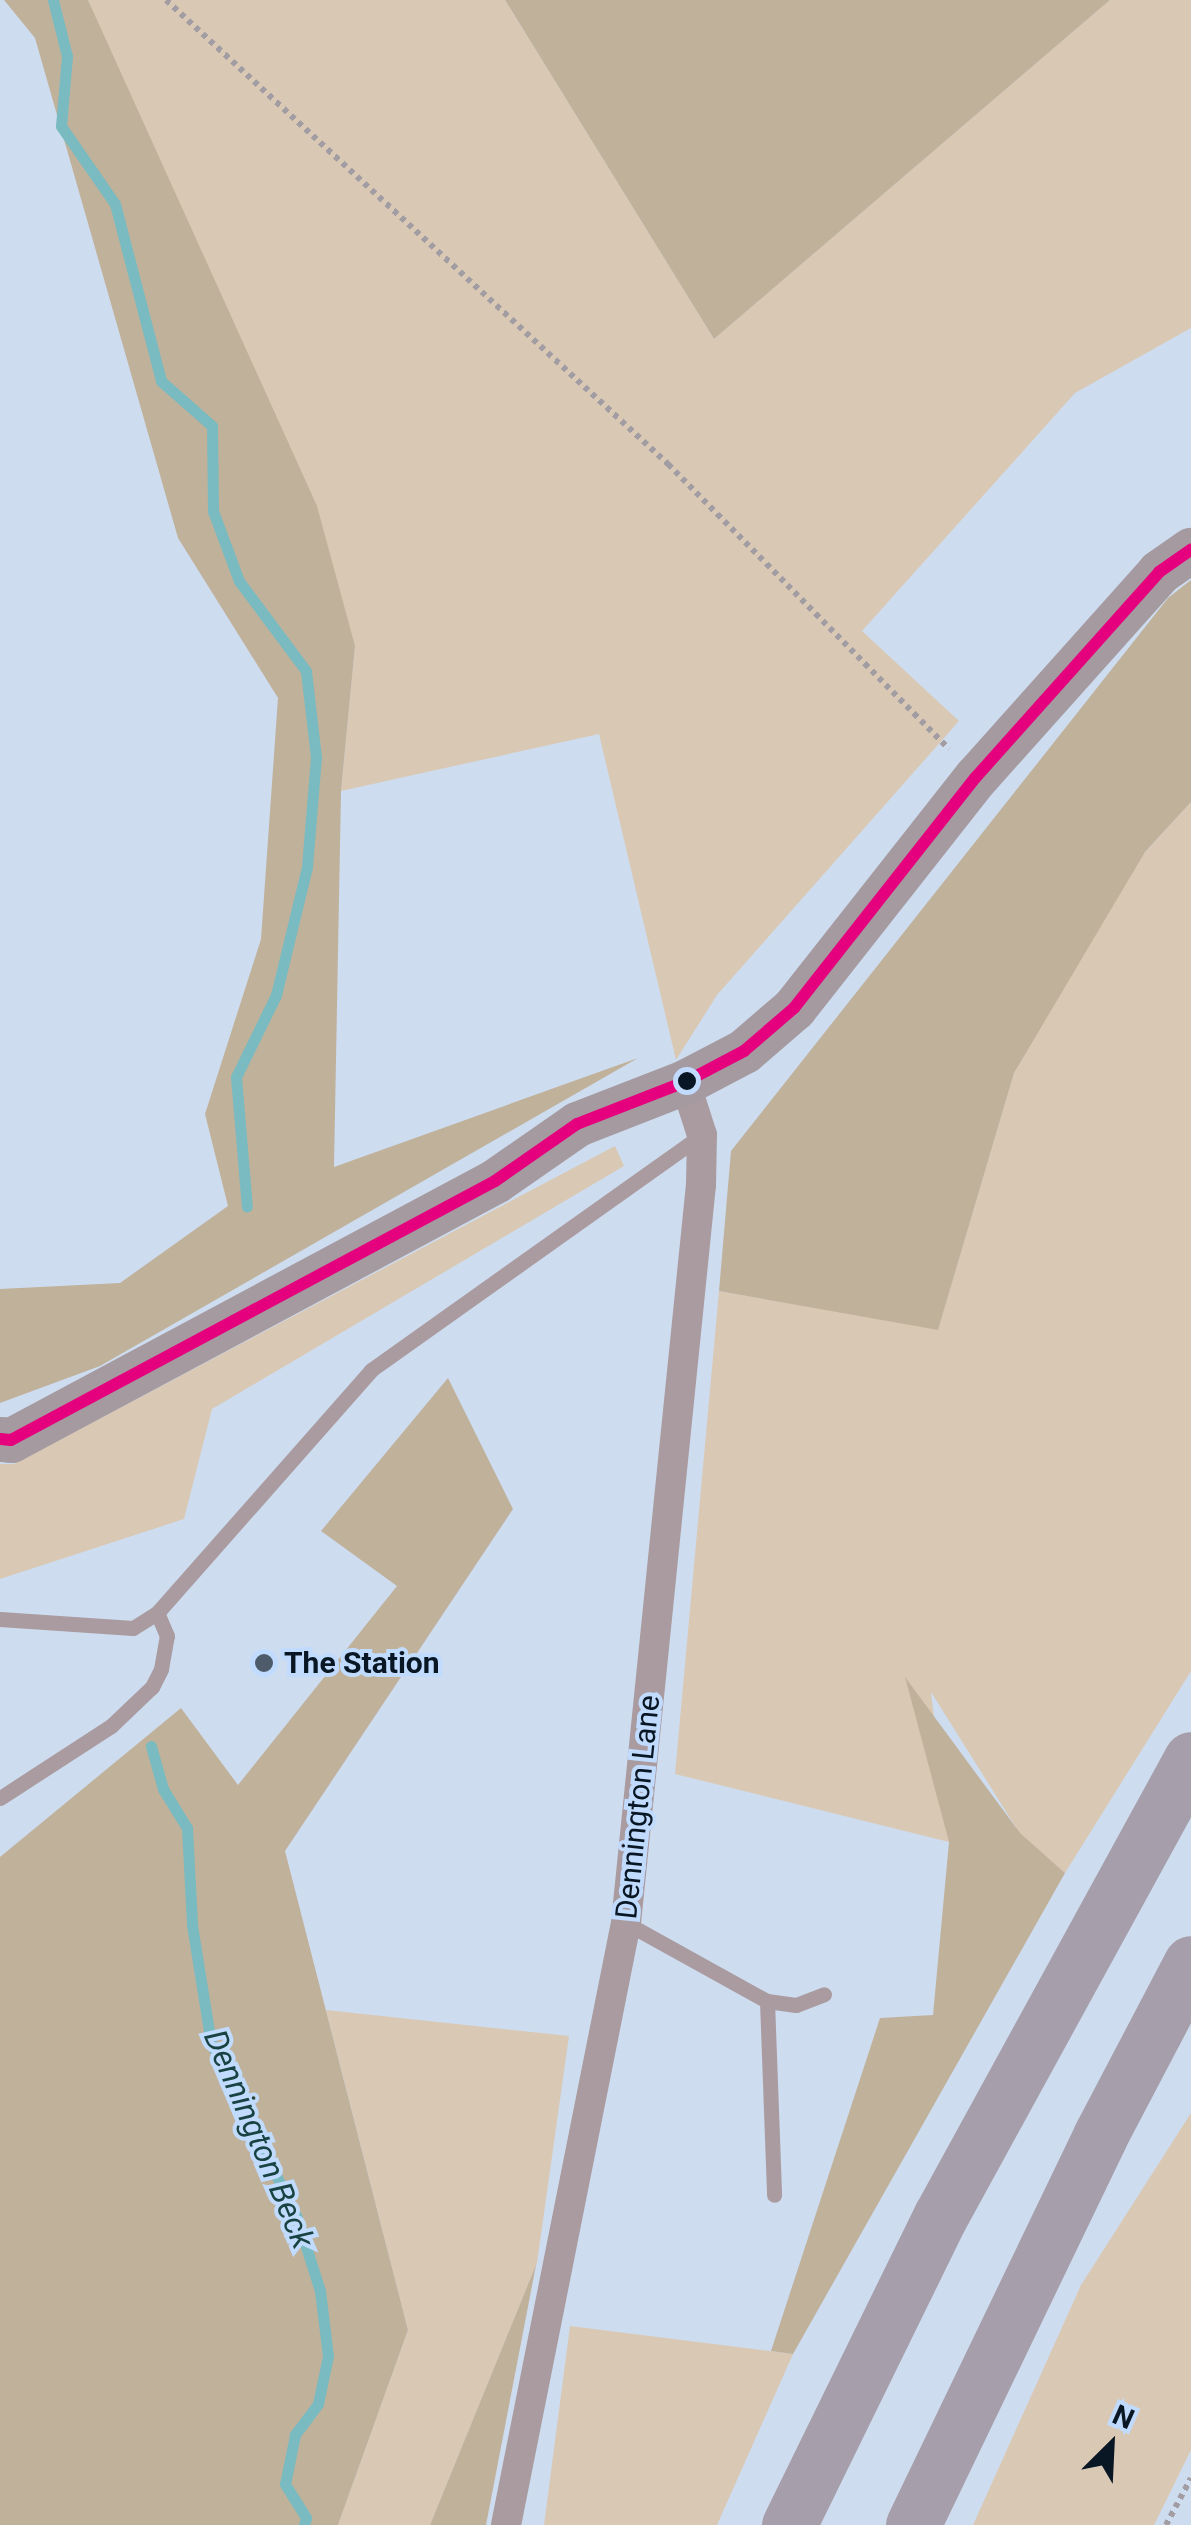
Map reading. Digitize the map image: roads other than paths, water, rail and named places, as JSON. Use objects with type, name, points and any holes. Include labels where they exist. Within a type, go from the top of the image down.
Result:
[{"type":"highway","points":[[789,2525],[940,2216],[1191,1759]]},
{"type":"highway","points":[[912,2525],[1100,2136],[1191,1964]]},
{"type":"street","points":[[0,1439],[12,1440],[495,1181],[578,1124],[685,1082],[744,1050],[794,1008],[976,777],[1159,572],[1191,550]]},
{"type":"street","name":"Dennington Lane","points":[[506,2525],[626,1923],[702,1185],[702,1135],[685,1082]]},
{"type":"lane","points":[[0,1619],[134,1628],[157,1613],[371,1370],[702,1135]]},
{"type":"lane","points":[[0,1798],[111,1726],[152,1687],[161,1669],[167,1636],[157,1613]]},
{"type":"lane","points":[[626,1923],[767,2002],[796,2005],[824,1994]]},
{"type":"lane","points":[[767,2002],[774,2196]]},
{"type":"waterway","name":"Dennington Beck","points":[[53,0],[67,56],[61,126],[115,204],[161,381],[212,426],[213,511],[239,581],[306,671],[316,757],[307,867],[276,995],[236,1077],[247,1207]]},
{"type":"waterway","name":"Dennington Beck","points":[[151,1746],[163,1789],[187,1828],[192,1925],[211,2043],[297,2218],[320,2291],[328,2356],[318,2404],[295,2435],[285,2484],[306,2518],[304,2525]]},
{"type":"place","name":"The Station","points":[[264,1663]]}]
